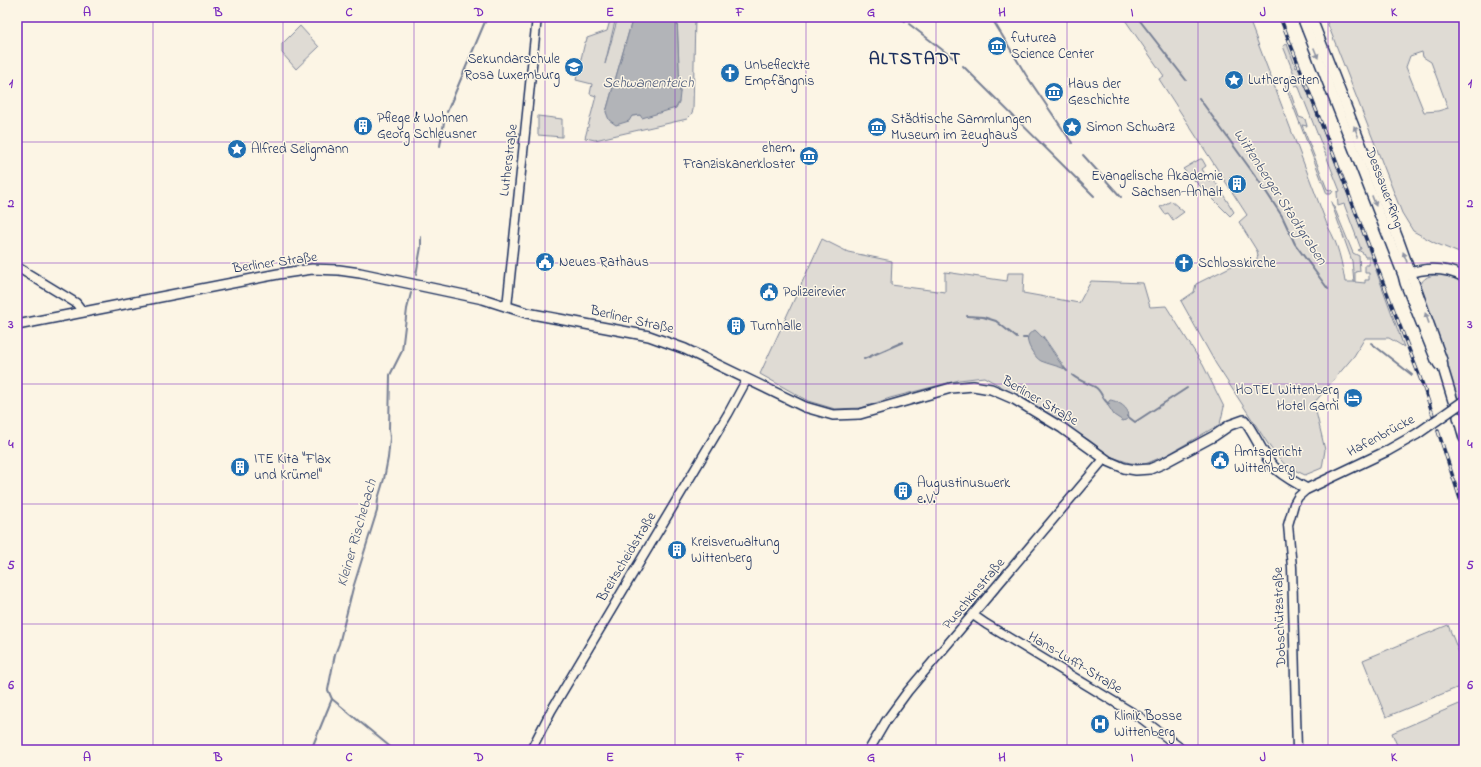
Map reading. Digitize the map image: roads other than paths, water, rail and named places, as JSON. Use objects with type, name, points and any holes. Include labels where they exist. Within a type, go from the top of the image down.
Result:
[{"type":"main road","name":"Dessauer Ring","points":[[1302,17],[1407,273]]},
{"type":"main road","name":"Dessauer Ring","points":[[1311,17],[1407,273],[1405,283],[1436,360],[1443,368],[1453,401]]},
{"type":"main road","name":"Berliner Straße","points":[[17,325],[272,275],[312,269],[339,270],[360,273],[483,300],[527,313],[657,338],[695,353],[809,408],[826,414],[839,416],[860,414],[951,388],[973,386],[990,389],[1010,397],[1062,428],[1104,459],[1136,470],[1150,469],[1171,460],[1230,425],[1244,420],[1273,466],[1307,489]]},
{"type":"main road","points":[[1407,273],[1437,269],[1452,272],[1464,278]]},
{"type":"main road","name":"Hafenbrücke","points":[[1307,489],[1387,451],[1417,434],[1464,401]]},
{"type":"main road","points":[[1458,417],[1464,438]]},
{"type":"street","name":"Lutherstraße","points":[[506,306],[538,17]]},
{"type":"street","points":[[17,267],[76,304],[83,312]]},
{"type":"street","name":"Breitscheidstraße","points":[[532,750],[551,711],[728,414],[747,379]]},
{"type":"street","name":"Puschkinstraße","points":[[869,750],[882,727],[900,701],[1104,459]]},
{"type":"street","name":"Dobschützstraße","points":[[1297,750],[1292,567],[1288,525],[1294,504],[1298,497],[1307,489]]},
{"type":"street","name":"Hans-Lufft-Straße","points":[[973,615],[1141,718],[1182,750]]},
{"type":"water","name":"Schwanenteich","points":[[633,17],[677,17],[680,93],[679,102],[676,108],[642,118],[640,115],[632,116],[629,121],[616,125],[609,120],[606,112]]},
{"type":"water","points":[[1035,330],[1044,339],[1065,369],[1041,361],[1033,354],[1027,339],[1029,334]]},
{"type":"water","points":[[1110,400],[1124,406],[1128,412],[1128,419],[1123,421],[1114,415],[1107,404]]},
{"type":"waterway","name":"Kleiner Rischebach","points":[[447,112],[487,17]]},
{"type":"waterway","name":"Kleiner Rischebach","points":[[900,17],[905,21]]},
{"type":"waterway","name":"Wittenberger Stadtgraben","points":[[1137,17],[1186,80]]},
{"type":"waterway","points":[[994,22],[1026,75],[1072,143]]},
{"type":"waterway","name":"Kleiner Rischebach","points":[[909,24],[953,58]]},
{"type":"waterway","name":"Kleiner Rischebach","points":[[963,66],[1094,196]]},
{"type":"waterway","name":"Wittenberger Stadtgraben","points":[[1199,98],[1259,181],[1282,216],[1295,244],[1328,289]]},
{"type":"waterway","name":"Kleiner Rischebach","points":[[440,146],[444,122]]},
{"type":"waterway","points":[[1083,155],[1121,197]]},
{"type":"waterway","name":"Kleiner Rischebach","points":[[416,275],[421,247],[421,237]]},
{"type":"waterway","name":"Kleiner Rischebach","points":[[394,750],[332,699],[328,690],[335,654],[339,644],[353,588],[377,511],[378,499],[384,479],[390,438],[390,375],[402,351],[407,309],[411,293]]},
{"type":"waterway","points":[[967,316],[983,317],[996,321],[1017,338]]},
{"type":"waterway","points":[[864,359],[903,342]]},
{"type":"waterway","name":"Kleiner Rischebach","points":[[1371,343],[1412,375]]},
{"type":"waterway","points":[[1072,375],[1095,387],[1109,404]]},
{"type":"waterway","points":[[1127,416],[1135,422],[1187,388]]},
{"type":"waterway","points":[[311,750],[332,699]]},
{"type":"railway","points":[[1280,17],[1424,388],[1433,415]]},
{"type":"railway","points":[[1438,431],[1464,511]]},
{"type":"place","name":"futurea Science Center","points":[[997,46]]},
{"type":"place","name":"Sekundarschule Rosa Luxemburg","points":[[574,67]]},
{"type":"place","name":"Unbefleckte Empfängnis","points":[[730,73]]},
{"type":"place","name":"Luthergarten","points":[[1234,80]]},
{"type":"place","name":"Haus der Geschichte","points":[[1054,92]]},
{"type":"place","name":"Pflege & Wohnen Georg Schleusner","points":[[363,126]]},
{"type":"place","name":"Städtische Sammlungen Museum im Zeughaus","points":[[877,127]]},
{"type":"place","name":"Simon Schwarz","points":[[1072,127]]},
{"type":"place","name":"Alfred Seligmann","points":[[237,149]]},
{"type":"place","name":"ehem. Franziskanerkloster","points":[[809,156]]},
{"type":"place","name":"Evangelische Akademie Sachsen-Anhalt","points":[[1237,184]]},
{"type":"place","name":"Neues Rathaus","points":[[545,262]]},
{"type":"place","name":"Schlosskirche","points":[[1184,263]]},
{"type":"place","name":"Polizeirevier","points":[[769,292]]},
{"type":"place","name":"Turnhalle","points":[[736,326]]},
{"type":"place","name":"HOTEL Wittenberg Hotel Garni","points":[[1353,398]]},
{"type":"place","name":"Amtsgericht Wittenberg","points":[[1220,460]]},
{"type":"place","name":"ITE Kita \"Flax und Krümel\"","points":[[240,467]]},
{"type":"place","name":"Augustinuswerk e.V.","points":[[903,491]]},
{"type":"place","name":"Kreisverwaltung Wittenberg","points":[[677,550]]},
{"type":"place","name":"Klinik Bosse Wittenberg","points":[[1100,724]]},
{"type":"district","name":"ALTSTADT","points":[[915,60]]}]
